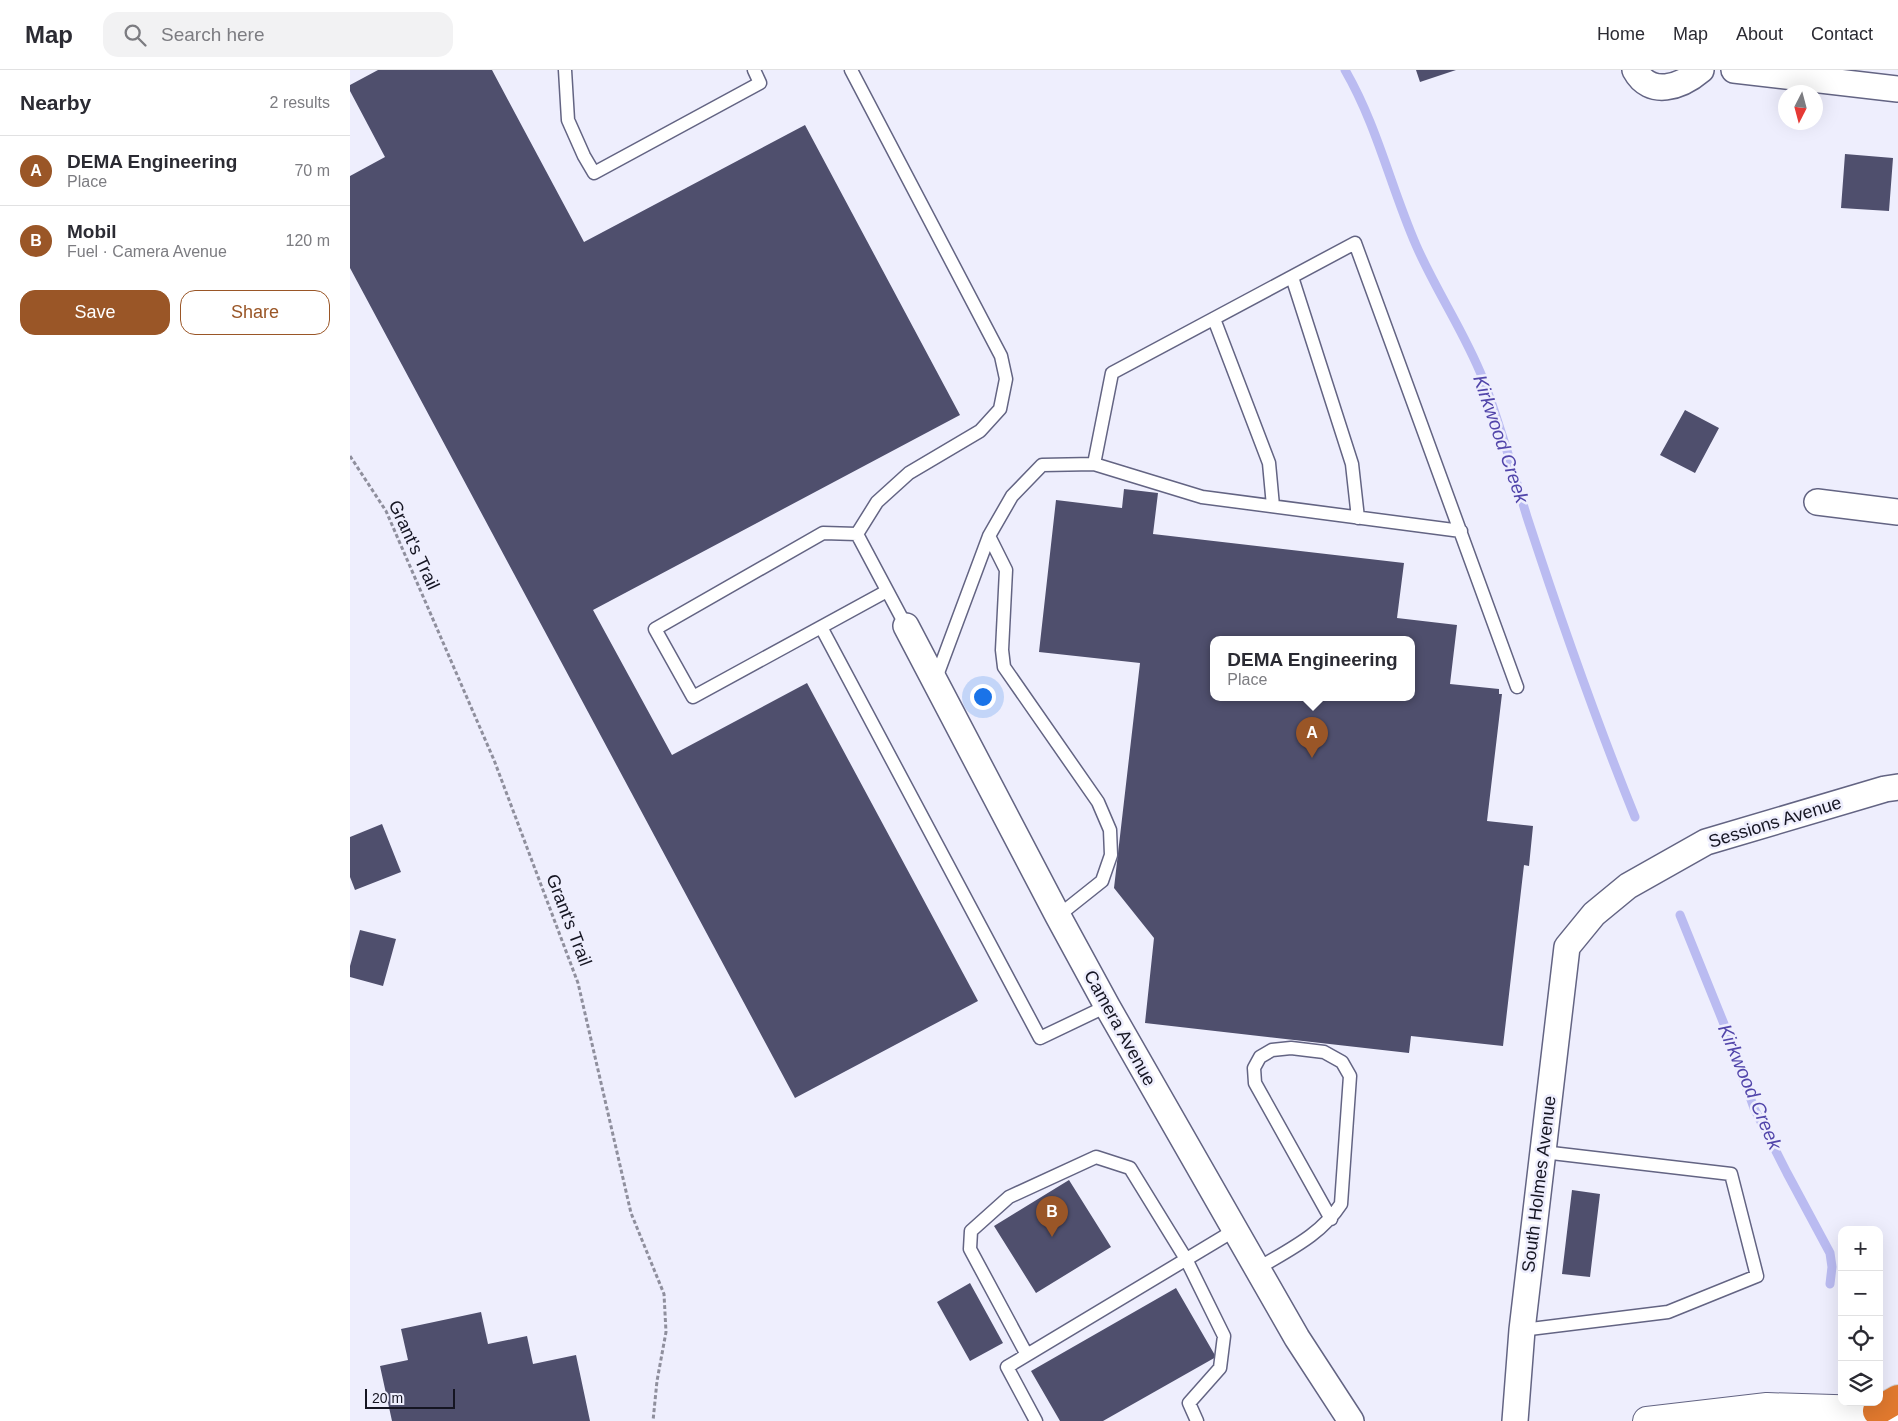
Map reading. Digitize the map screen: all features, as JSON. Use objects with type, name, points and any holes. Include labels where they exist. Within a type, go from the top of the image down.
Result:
[{"type":"main road","points":[[1647,1421],[1767,1407],[1891,1407]]},
{"type":"street","points":[[1635,70],[1642,81],[1652,86],[1668,87],[1682,83],[1701,70]]},
{"type":"street","points":[[1734,70],[1898,89]]},
{"type":"street","points":[[1818,502],[1898,512]]},
{"type":"street","name":"Camera Avenue","points":[[906,626],[1107,1006],[1297,1338],[1351,1421]]},
{"type":"street","name":"Sessions Avenue","points":[[1566,947],[1594,914],[1628,886],[1706,842],[1885,789],[1898,787]]},
{"type":"street","name":"South Holmes Avenue","points":[[1516,1421],[1522,1330],[1566,947]]},
{"type":"lane","points":[[565,70],[568,120],[594,173],[760,83],[754,70]]},
{"type":"lane","points":[[851,70],[1001,356],[1006,379],[1000,409],[980,431],[909,473],[878,502],[857,534]]},
{"type":"lane","points":[[1094,464],[1112,374],[1355,243],[1517,687]]},
{"type":"lane","points":[[1292,277],[1352,464],[1358,518]]},
{"type":"lane","points":[[1214,319],[1269,463],[1274,506]]},
{"type":"lane","points":[[934,682],[990,536],[1012,496],[1042,465],[1094,464],[1202,497],[1461,531]]},
{"type":"lane","points":[[857,534],[823,534],[655,628],[693,697],[887,591]]},
{"type":"lane","points":[[857,534],[906,626]]},
{"type":"lane","points":[[990,536],[1006,570],[1002,650],[1004,667],[1098,802],[1110,830],[1110,855],[1102,881],[1058,916]]},
{"type":"lane","points":[[821,627],[1040,1038],[1107,1006]]},
{"type":"lane","points":[[1257,1269],[1311,1236],[1331,1219],[1340,1204],[1350,1076],[1342,1062],[1324,1052],[1291,1048],[1272,1050],[1260,1057],[1254,1068],[1255,1083],[1331,1219]]},
{"type":"lane","points":[[1522,1330],[1668,1312],[1756,1276],[1731,1174],[1543,1152]]},
{"type":"lane","points":[[1027,1355],[970,1249],[971,1231],[1009,1197],[1096,1157],[1130,1168],[1186,1259],[1224,1336],[1220,1368],[1190,1402],[1198,1421]]},
{"type":"lane","points":[[1036,1421],[1007,1367],[1235,1230]]},
{"type":"path","name":"Grant's Trail","points":[[350,456],[386,511],[479,725],[578,983],[631,1213],[664,1294],[666,1332],[657,1381],[653,1421]]},
{"type":"building","points":[[378,70],[492,70],[584,242],[805,125],[960,415],[593,610],[672,755],[807,683],[978,1001],[795,1098],[350,268],[350,176],[385,157],[350,91],[350,85]]},
{"type":"building","points":[[1416,70],[1456,70],[1420,82]]},
{"type":"building","points":[[1845,154],[1893,158],[1889,211],[1841,208]]},
{"type":"building","points":[[1685,410],[1719,428],[1695,473],[1660,455]]},
{"type":"building","points":[[1124,489],[1158,493],[1153,534],[1404,563],[1397,618],[1457,625],[1450,684],[1499,689],[1499,694],[1502,694],[1487,821],[1533,826],[1529,866],[1524,865],[1503,1046],[1411,1036],[1409,1053],[1145,1023],[1154,938],[1114,888],[1140,663],[1039,652],[1056,500],[1122,508]]},
{"type":"building","points":[[382,824],[401,872],[355,890],[350,877],[350,837]]},
{"type":"building","points":[[360,930],[396,939],[383,986],[350,977],[350,966]]},
{"type":"building","points":[[1069,1180],[1111,1247],[1036,1293],[994,1226]]},
{"type":"building","points":[[1572,1190],[1600,1194],[1590,1277],[1562,1274]]},
{"type":"building","points":[[970,1283],[1003,1343],[970,1361],[937,1302]]},
{"type":"building","points":[[1176,1288],[1216,1357],[1103,1421],[1060,1421],[1031,1371]]},
{"type":"building","points":[[481,1312],[488,1344],[527,1336],[533,1364],[576,1355],[590,1421],[392,1421],[380,1366],[408,1360],[401,1329]]},
{"type":"waterway","name":"Kirkwood Creek","points":[[1345,70],[1375,135],[1416,245],[1468,345],[1483,379],[1565,630],[1635,817]]},
{"type":"waterway","name":"Kirkwood Creek","points":[[1680,915],[1724,1024],[1754,1108],[1830,1253],[1832,1267],[1830,1284]]},
{"type":"place","name":"DEMA Engineering","points":[[1312,758]]},
{"type":"place","name":"Mobil","points":[[1052,1237]]}]
